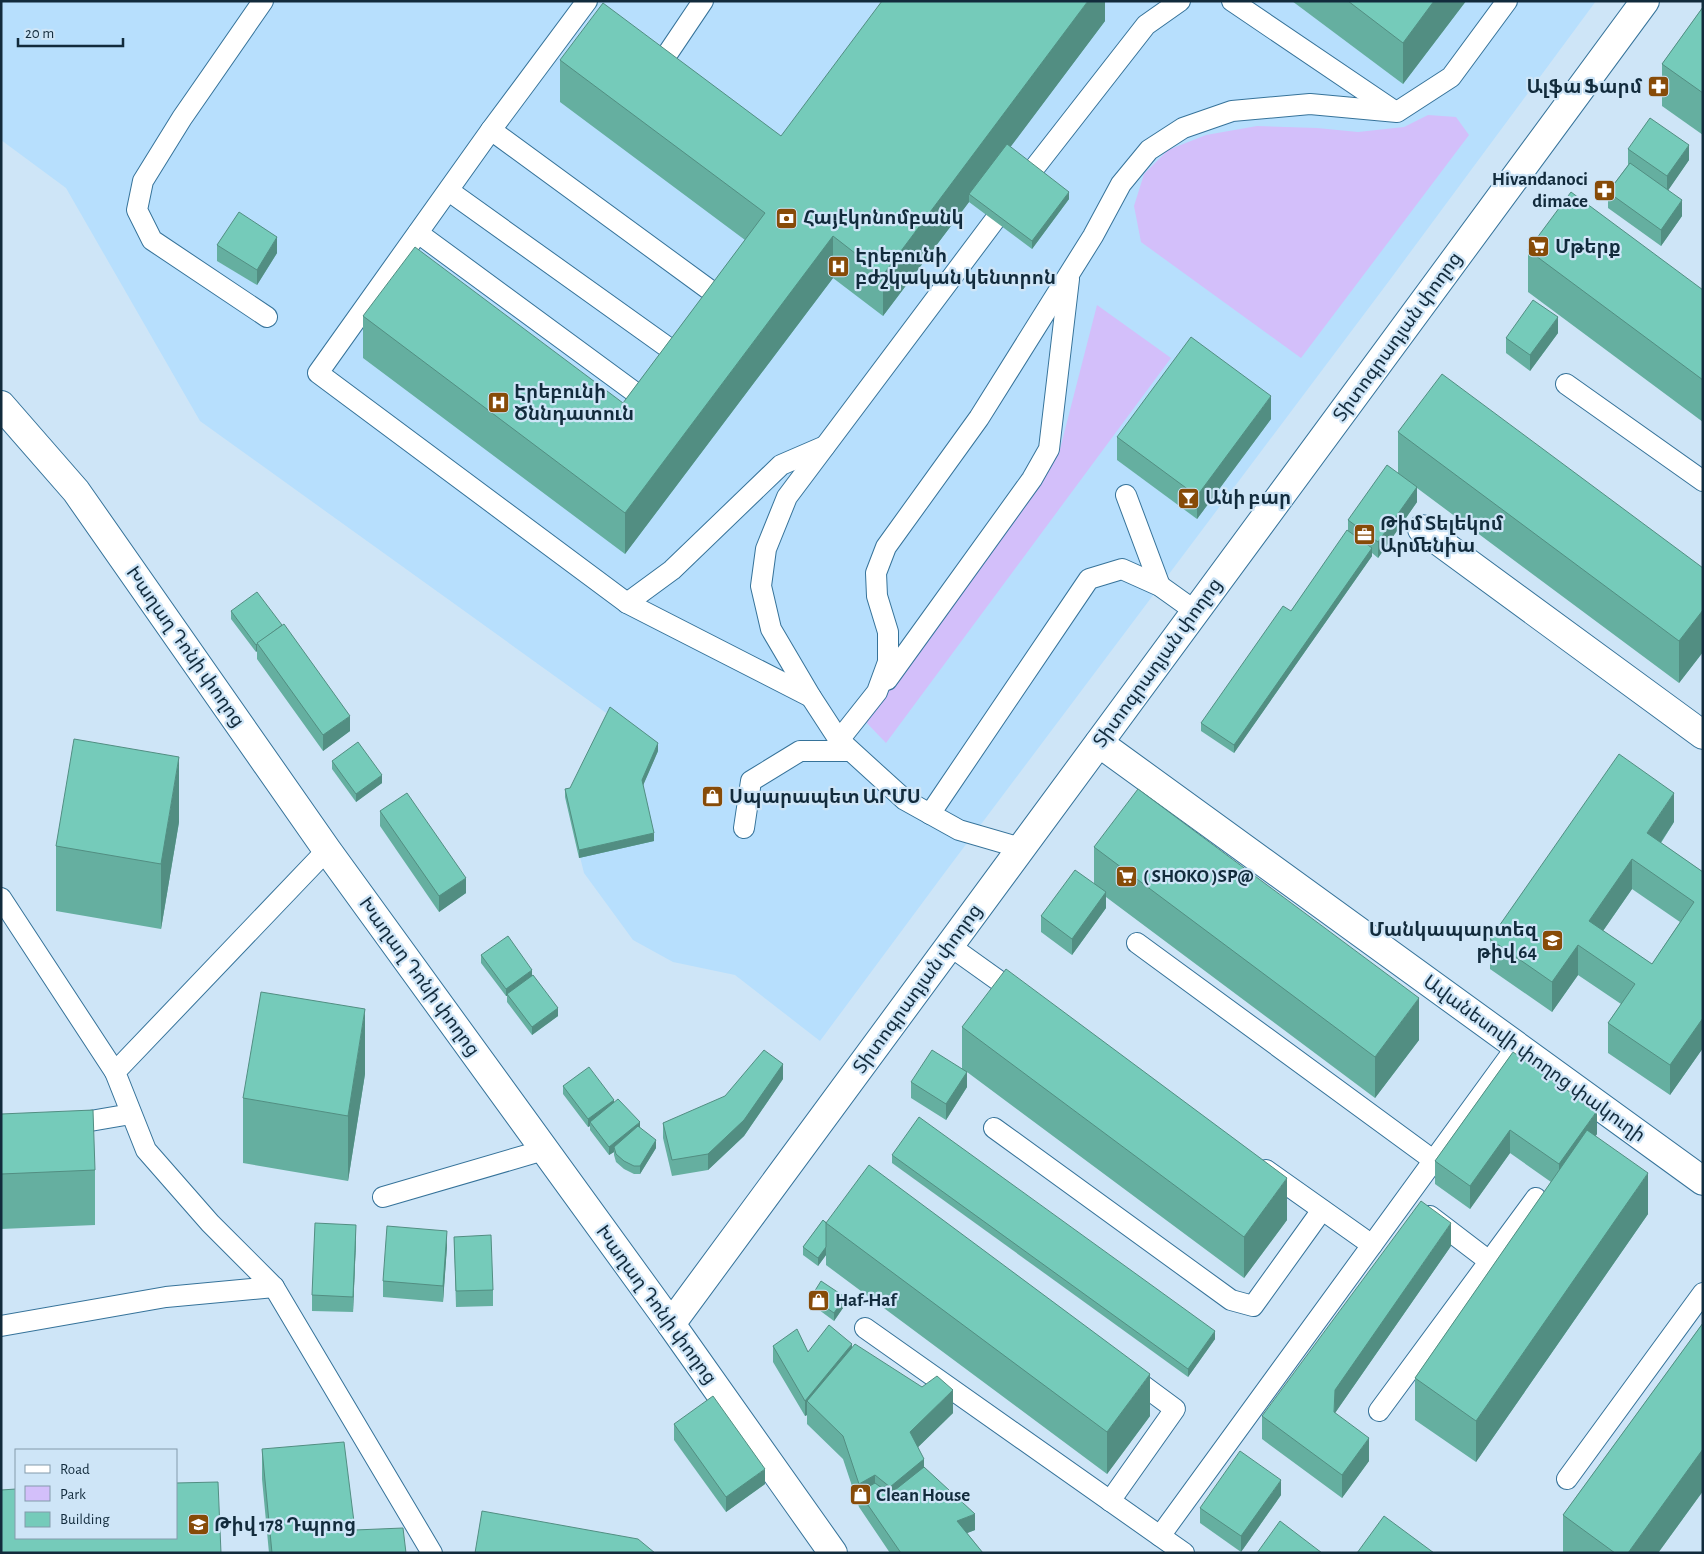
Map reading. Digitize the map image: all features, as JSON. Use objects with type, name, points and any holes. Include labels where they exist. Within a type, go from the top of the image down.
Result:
[{"type":"street","name":"Տիտոգրադյան փողոց","points":[[671,1324],[1645,1]]},
{"type":"street","name":"Խաղաղ Դոնի փողոց","points":[[1,405],[76,491],[328,850],[671,1324],[833,1553]]},
{"type":"street","points":[[1422,529],[1703,735]]},
{"type":"street","name":"Ավանեսովի փողոց փակուղի","points":[[1098,743],[1703,1180]]},
{"type":"lane","points":[[263,1],[182,118],[143,181],[137,210],[152,240],[267,317]]},
{"type":"lane","points":[[667,55],[702,1]]},
{"type":"lane","points":[[1032,171],[1146,26],[1180,1]]},
{"type":"lane","points":[[1232,1],[1397,112]]},
{"type":"lane","points":[[878,692],[888,662],[888,632],[877,596],[876,573],[886,547],[979,418],[1070,274],[1121,184],[1149,150],[1182,128],[1232,111],[1310,104],[1397,112],[1451,77],[1506,1]]},
{"type":"lane","points":[[587,12],[491,130],[318,373],[627,603],[811,697]]},
{"type":"lane","points":[[418,233],[644,399],[722,299],[491,130]]},
{"type":"lane","points":[[449,190],[668,367]]},
{"type":"lane","points":[[994,221],[787,497],[766,549],[761,586],[771,629],[811,697],[844,746],[905,800],[958,830],[1021,848]]},
{"type":"lane","points":[[844,746],[878,692],[1032,480],[1049,449],[1070,274]]},
{"type":"lane","points":[[1566,384],[1703,481]]},
{"type":"lane","points":[[627,603],[672,570],[781,465],[827,446]]},
{"type":"lane","points":[[1126,495],[1160,586]]},
{"type":"lane","points":[[930,814],[1089,579],[1122,569],[1160,586],[1195,611]]},
{"type":"lane","points":[[744,828],[751,782],[800,751],[844,746]]},
{"type":"lane","points":[[114,1072],[328,850]]},
{"type":"lane","points":[[1,898],[114,1072],[146,1150],[210,1223],[274,1287],[432,1553]]},
{"type":"lane","points":[[1137,943],[1433,1160]]},
{"type":"lane","points":[[950,946],[1032,1004]]},
{"type":"lane","points":[[1160,1536],[1517,1046]]},
{"type":"lane","points":[[48,1129],[131,1114]]},
{"type":"lane","points":[[994,1128],[1231,1300],[1253,1306],[1322,1210]]},
{"type":"lane","points":[[383,1197],[544,1150]]},
{"type":"lane","points":[[1249,1158],[1372,1245]]},
{"type":"lane","points":[[1406,1198],[1490,1261]]},
{"type":"lane","points":[[1378,1412],[1536,1198]]},
{"type":"lane","points":[[1,1326],[166,1297],[274,1287]]},
{"type":"lane","points":[[1567,1479],[1703,1293]]},
{"type":"lane","points":[[865,1328],[1184,1553]]},
{"type":"lane","points":[[1110,1501],[1175,1409],[1112,1363]]},
{"type":"shaded area","points":[[1,1],[1596,1],[1389,281],[820,1041],[735,975],[673,962],[633,940],[584,873],[565,797],[570,795],[609,715],[200,421],[66,188],[1,140]]},
{"type":"green space","points":[[1428,115],[1456,117],[1469,135],[1301,358],[1141,242],[1134,206],[1144,174],[1168,150],[1206,135],[1257,126],[1317,128],[1358,132],[1404,127]]},
{"type":"green space","points":[[1097,305],[1171,358],[886,743],[863,719],[1059,453]]},
{"type":"building","name":"Էրեբունի բժշկական կենտրոն","points":[[882,1],[1088,1],[883,275],[833,236],[625,513],[363,316],[415,247],[623,403],[765,213],[560,60],[603,3],[781,136]]},
{"type":"building","points":[[1348,1],[1434,1],[1403,43]]},
{"type":"building","points":[[1703,7],[1703,93],[1662,64]]},
{"type":"building","points":[[1650,118],[1689,145],[1667,176],[1628,149]]},
{"type":"building","points":[[1007,144],[1069,192],[1032,241],[969,194]]},
{"type":"building","points":[[1630,163],[1682,200],[1661,230],[1608,192]]},
{"type":"building","points":[[1571,192],[1703,290],[1703,380],[1528,250]]},
{"type":"building","points":[[239,212],[277,237],[257,270],[217,245]]},
{"type":"building","points":[[1533,300],[1558,317],[1530,355],[1506,338]]},
{"type":"building","points":[[1191,337],[1271,396],[1197,496],[1117,437]]},
{"type":"building","points":[[1442,374],[1703,568],[1703,610],[1679,641],[1398,432]]},
{"type":"building","points":[[1387,465],[1417,487],[1378,542],[1348,520]]},
{"type":"building","points":[[1347,530],[1372,548],[1234,745],[1201,723],[1283,606],[1291,611]]},
{"type":"building","points":[[257,592],[282,625],[256,645],[231,611]]},
{"type":"building","points":[[284,624],[350,716],[323,735],[257,643]]},
{"type":"building","points":[[610,707],[658,743],[642,780],[654,833],[579,850],[565,789],[570,788]]},
{"type":"building","points":[[74,739],[179,757],[161,864],[56,846]]},
{"type":"building","points":[[358,742],[382,775],[356,794],[332,761]]},
{"type":"building","name":"Մանկապարտեզ թիվ 64","points":[[1619,754],[1674,793],[1647,833],[1703,872],[1703,1018],[1670,1065],[1608,1023],[1635,984],[1578,945],[1552,982],[1490,939]],"holes":[[[1632,859],[1694,902],[1652,964],[1589,921]]]},
{"type":"building","points":[[1138,789],[1419,998],[1375,1057],[1094,847]]},
{"type":"building","points":[[407,793],[466,878],[439,896],[380,811]]},
{"type":"building","points":[[1075,870],[1106,892],[1072,939],[1041,916]]},
{"type":"building","points":[[508,936],[532,970],[506,989],[481,955]]},
{"type":"building","points":[[1006,969],[1287,1178],[1244,1237],[962,1027]]},
{"type":"building","points":[[533,975],[558,1008],[532,1027],[507,994]]},
{"type":"building","points":[[261,992],[365,1009],[348,1116],[243,1098]]},
{"type":"building","points":[[764,1050],[783,1064],[744,1120],[708,1154],[672,1160],[663,1123],[725,1096]]},
{"type":"building","points":[[932,1050],[967,1072],[946,1104],[911,1082]]},
{"type":"building","points":[[1513,1052],[1597,1111],[1559,1164],[1510,1130],[1470,1186],[1435,1161]]},
{"type":"building","points":[[589,1067],[614,1100],[588,1119],[563,1086]]},
{"type":"building","points":[[618,1099],[640,1122],[609,1147],[590,1122]]},
{"type":"building","points":[[93,1110],[95,1170],[1,1174],[1,1114]]},
{"type":"building","points":[[919,1117],[1215,1331],[1188,1369],[892,1155]]},
{"type":"building","points":[[638,1126],[656,1140],[640,1166],[634,1166],[616,1154],[614,1147]]},
{"type":"building","points":[[1587,1130],[1648,1173],[1476,1421],[1415,1378]]},
{"type":"building","points":[[869,1165],[1150,1374],[1107,1432],[826,1223]]},
{"type":"building","points":[[1421,1201],[1451,1223],[1335,1390],[1334,1412],[1369,1438],[1342,1475],[1262,1416]]},
{"type":"building","points":[[823,1220],[826,1223],[826,1247],[818,1258],[803,1247]]},
{"type":"building","points":[[315,1223],[356,1225],[353,1297],[312,1295]]},
{"type":"building","points":[[387,1226],[447,1231],[443,1286],[383,1281]]},
{"type":"building","points":[[491,1235],[493,1290],[456,1291],[454,1237]]},
{"type":"building","points":[[821,1281],[845,1297],[834,1313],[811,1297]]},
{"type":"building","points":[[1703,1323],[1703,1449],[1628,1553],[1615,1553],[1563,1515]]},
{"type":"building","points":[[829,1325],[852,1344],[805,1401],[773,1346],[797,1329],[808,1352]]},
{"type":"building","points":[[855,1344],[922,1387],[937,1376],[953,1390],[910,1432],[924,1459],[890,1487],[875,1475],[859,1484],[843,1436],[807,1401]]},
{"type":"building","points":[[713,1396],[765,1469],[726,1497],[674,1424]]},
{"type":"building","points":[[344,1442],[355,1530],[403,1528],[406,1553],[272,1553],[262,1449]]},
{"type":"building","points":[[1240,1451],[1281,1480],[1241,1536],[1200,1508]]},
{"type":"building","points":[[924,1467],[975,1514],[957,1521],[983,1553],[901,1553],[859,1492],[875,1483],[890,1494]]},
{"type":"building","name":"Թիվ 178 Դպրոց","points":[[218,1482],[221,1553],[1,1553],[1,1490],[15,1489],[15,1539],[178,1539],[178,1483]]},
{"type":"building","points":[[482,1511],[638,1539],[655,1553],[475,1553]]},
{"type":"building","points":[[1384,1516],[1434,1553],[1357,1553]]},
{"type":"building","points":[[1280,1521],[1322,1553],[1257,1553]]},
{"type":"place","name":"Ալֆա Ֆարմ","points":[[1658,87]]},
{"type":"place","name":"Hivandanoci dimace","points":[[1604,190]]},
{"type":"place","name":"Հայէկոնոմբանկ","points":[[787,218]]},
{"type":"place","name":"Մթերք","points":[[1539,247]]},
{"type":"place","name":"Էրեբունի բժշկական կենտրոն","points":[[839,267]]},
{"type":"place","name":"Էրեբունի Ծննդատուն","points":[[498,403]]},
{"type":"place","name":"Անի բար","points":[[1189,498]]},
{"type":"place","name":"Թիմ Տելեկոմ Արմենիա","points":[[1364,535]]},
{"type":"place","name":"Սպարապետ ԱՐՄՍ","points":[[713,797]]},
{"type":"place","name":"( SHOKO )SP@","points":[[1127,876]]},
{"type":"place","name":"Մանկապարտեզ թիվ 64","points":[[1553,941]]},
{"type":"place","name":"Haf-Haf","points":[[819,1300]]},
{"type":"place","name":"Clean House","points":[[860,1495]]},
{"type":"place","name":"Թիվ 178 Դպրոց","points":[[198,1525]]}]
